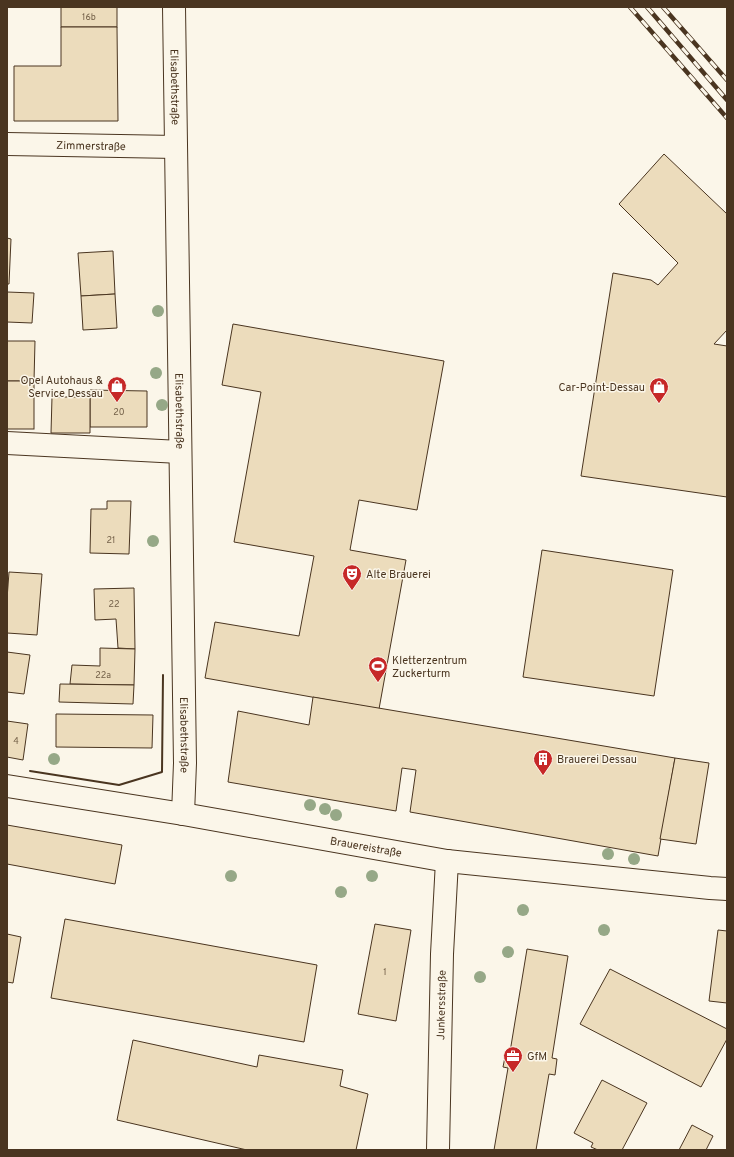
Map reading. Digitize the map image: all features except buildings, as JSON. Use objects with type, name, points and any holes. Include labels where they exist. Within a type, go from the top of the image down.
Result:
[{"type":"street","name":"Elisabethstraße","points":[[174,7],[185,763],[183,814]]},
{"type":"street","name":"Zimmerstraße","points":[[7,144],[176,147]]},
{"type":"street","points":[[7,443],[180,452]]},
{"type":"street","name":"Brauereistraße","points":[[7,786],[183,814],[447,861],[710,888],[727,888]]},
{"type":"street","name":"Junkersstraße","points":[[438,1150],[442,954],[447,861]]},
{"type":"railway","points":[[630,7],[727,118]]},
{"type":"railway","points":[[647,7],[727,100]]},
{"type":"railway","points":[[663,7],[727,80]]},
{"type":"wall","points":[[30,771],[119,785],[162,772],[163,675]]},
{"type":"place","name":"Opel Autohaus & Service Dessau","points":[[117,403]]},
{"type":"place","name":"Car-Point-Dessau","points":[[659,404]]},
{"type":"place","name":"Alte Brauerei","points":[[352,591]]},
{"type":"place","name":"Kletterzentrum Zuckerturm","points":[[378,683]]},
{"type":"place","name":"Brauerei Dessau","points":[[543,776]]},
{"type":"place","name":"GfM","points":[[513,1073]]}]
